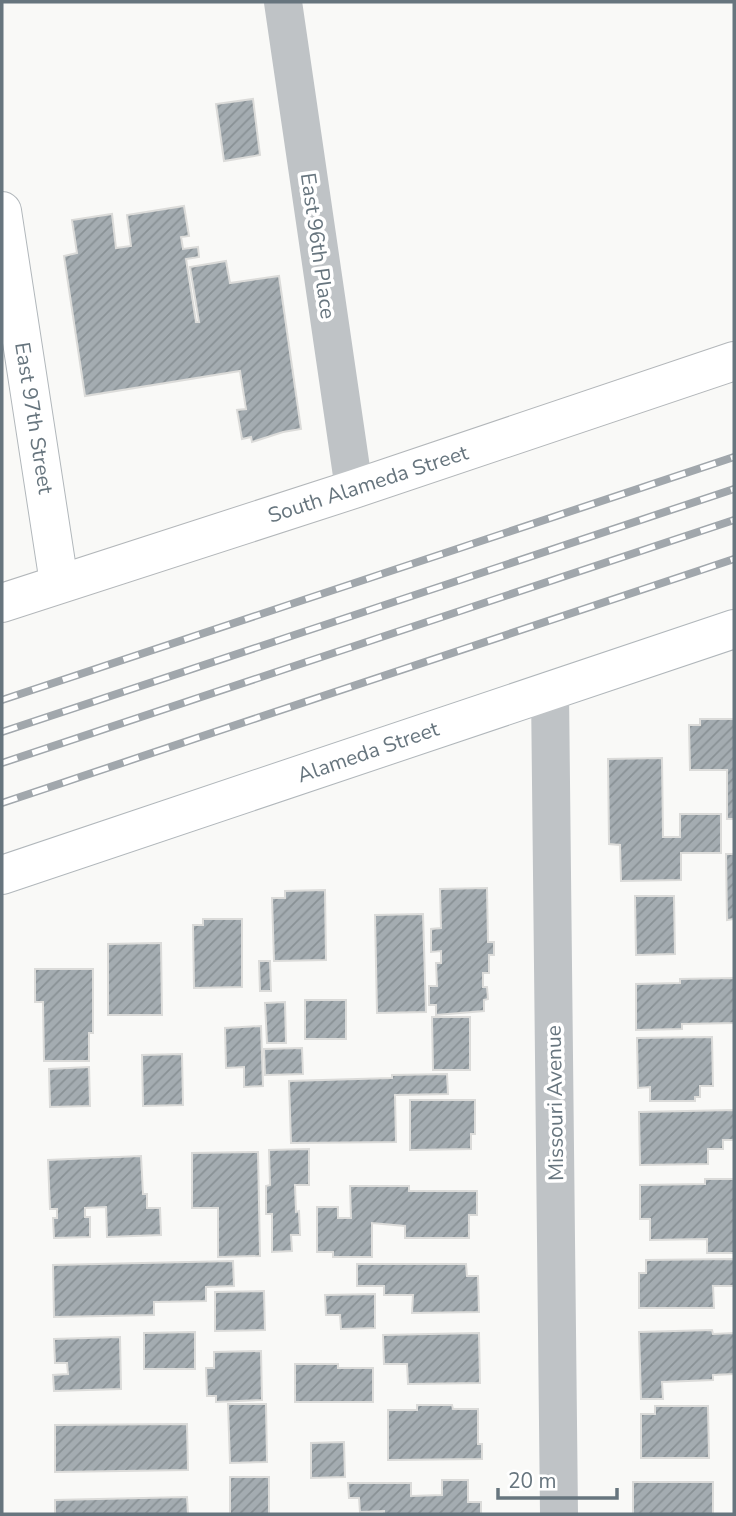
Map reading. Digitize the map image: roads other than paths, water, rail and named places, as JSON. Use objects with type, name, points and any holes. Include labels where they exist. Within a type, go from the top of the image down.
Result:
[{"type":"street","name":"East 96th Place","points":[[283,2],[354,489]]},
{"type":"street","name":"East 97th Street","points":[[2,211],[59,583]]},
{"type":"street","name":"South Alameda Street","points":[[2,603],[354,489],[734,361]]},
{"type":"street","name":"Alameda Street","points":[[2,875],[734,629]]},
{"type":"street","name":"Missouri Avenue","points":[[550,691],[559,1514]]},
{"type":"railway","points":[[2,700],[734,457]]},
{"type":"railway","points":[[2,732],[734,489]]},
{"type":"railway","points":[[2,763],[734,520]]},
{"type":"railway","points":[[2,803],[734,559]]}]
